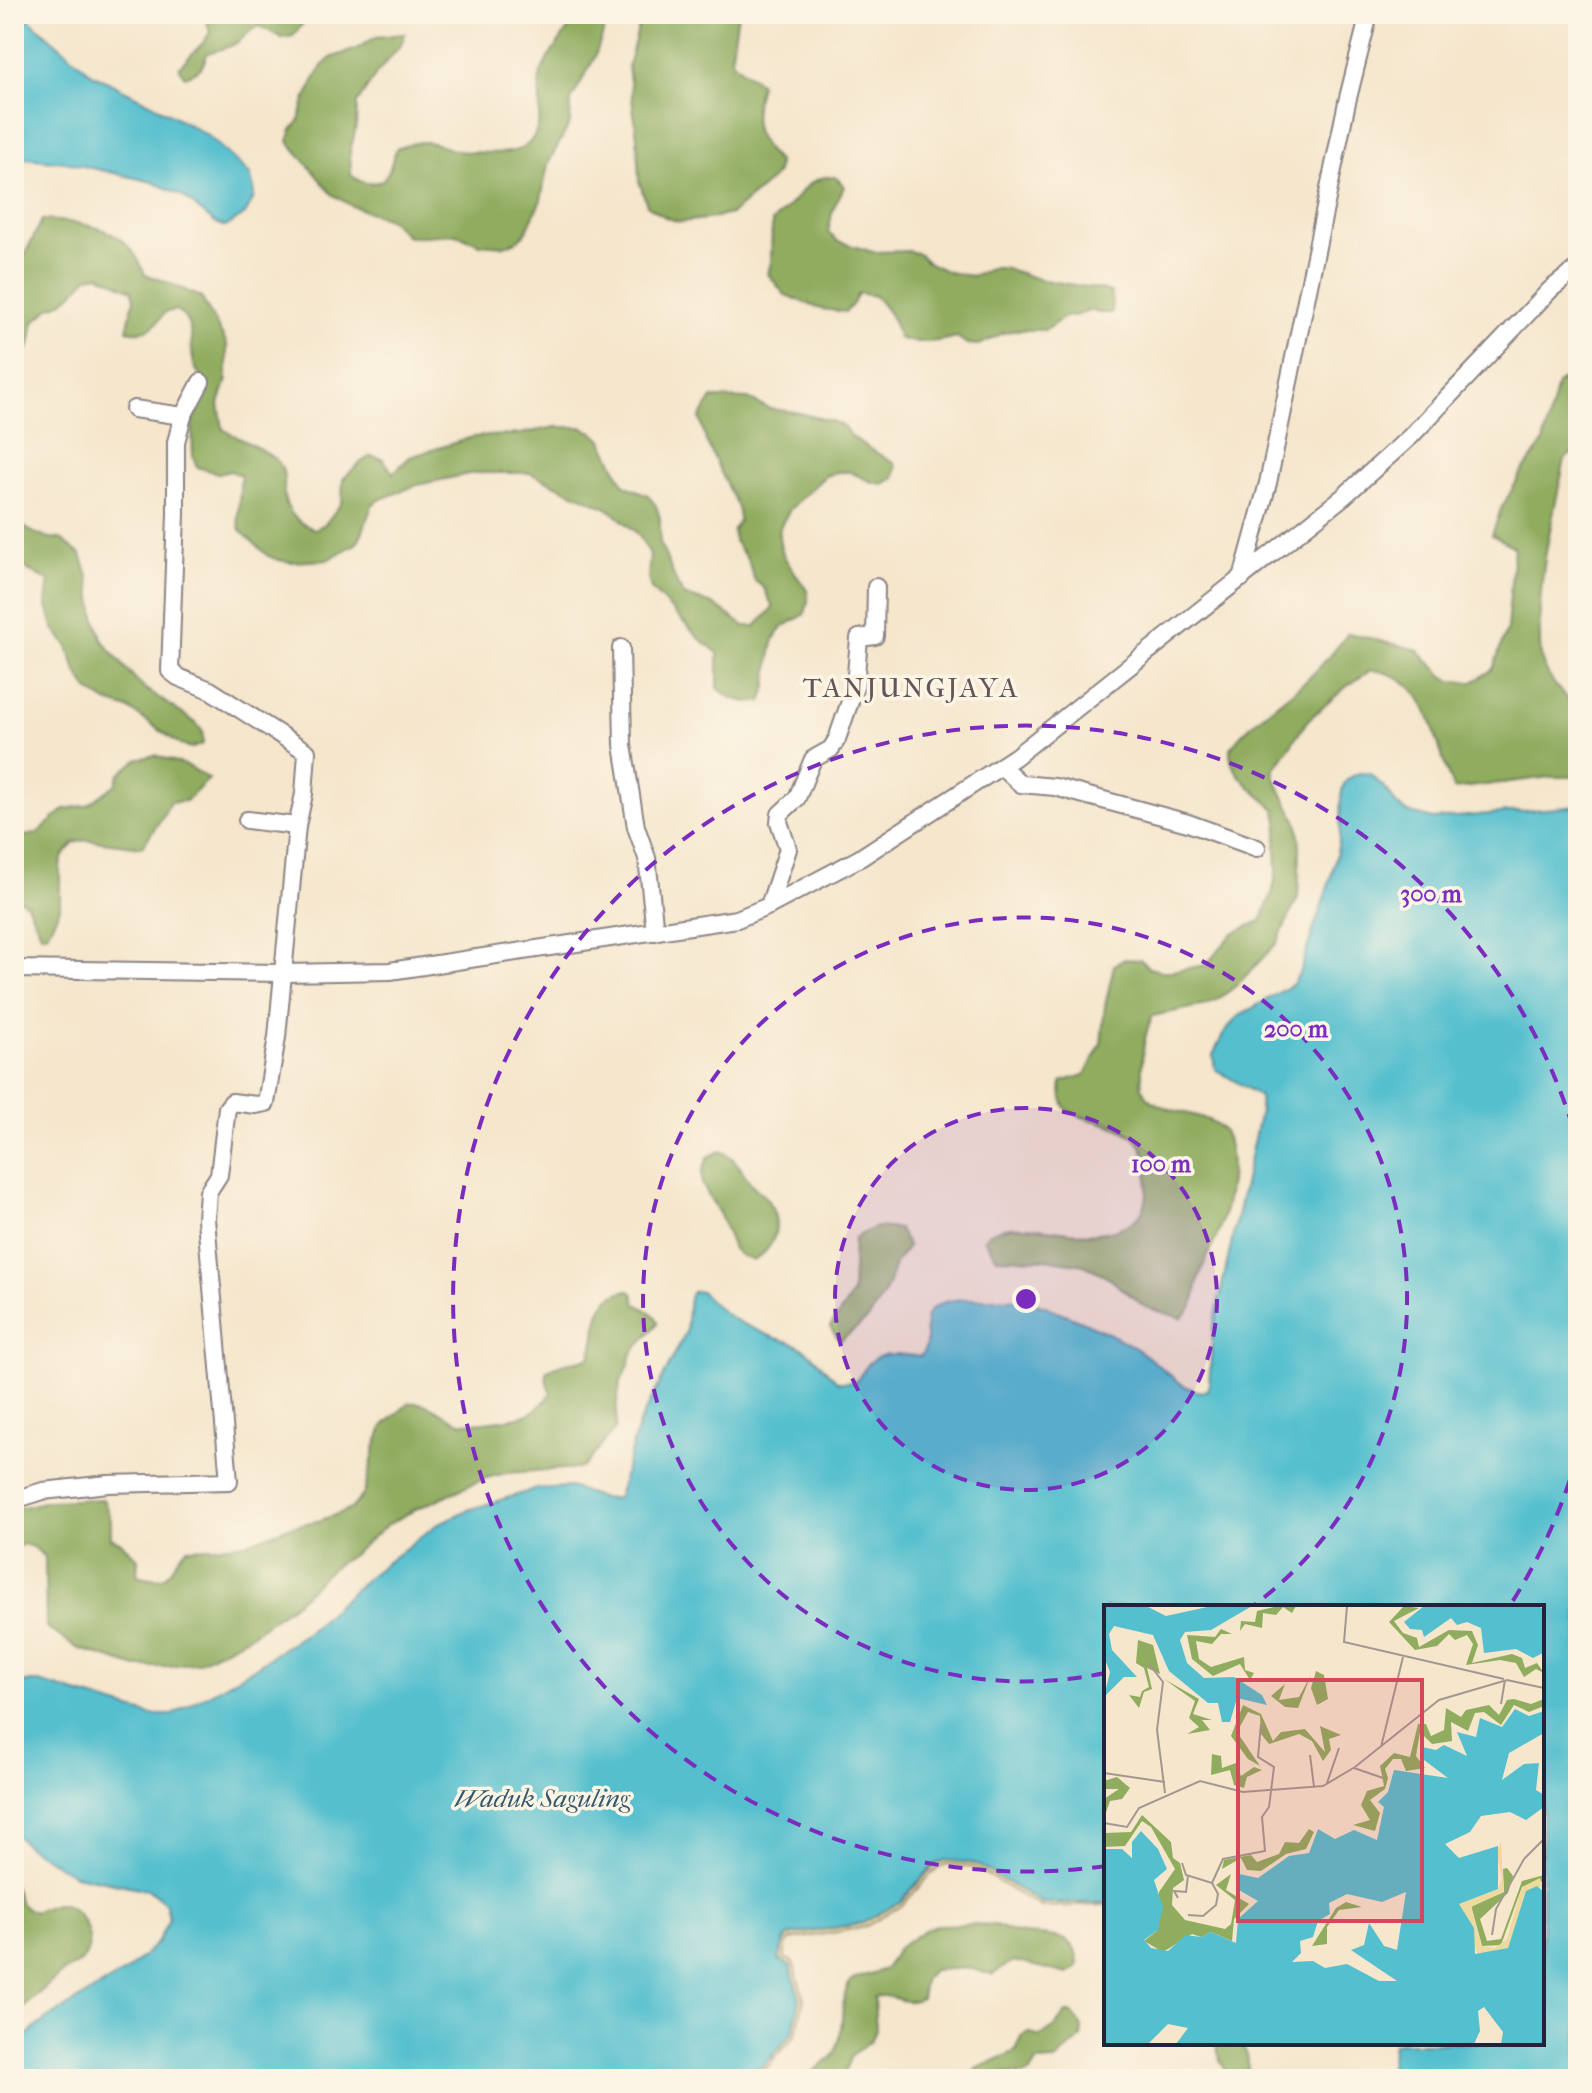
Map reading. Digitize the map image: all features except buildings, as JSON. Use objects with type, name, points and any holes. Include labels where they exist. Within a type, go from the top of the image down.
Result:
[{"type":"street","points":[[1242,578],[1268,483],[1347,102],[1369,14]]},
{"type":"street","points":[[14,969],[284,973],[390,971],[737,919],[769,906],[860,858],[1001,766],[1242,578],[1343,497],[1410,437],[1551,289],[1578,268]]},
{"type":"street","points":[[14,1500],[43,1491],[108,1484],[229,1481],[206,1219],[208,1192],[219,1175],[227,1108],[232,1102],[266,1103],[275,1054],[307,752],[210,690],[170,671],[176,442],[183,416],[201,382]]},
{"type":"street","points":[[134,409],[183,416]]},
{"type":"street","points":[[769,906],[788,849],[779,822],[780,814],[797,798],[813,759],[831,749],[837,739],[855,687],[859,638],[875,636],[876,587]]},
{"type":"street","points":[[621,648],[624,757],[636,827],[647,858],[655,932]]},
{"type":"street","points":[[1001,766],[1021,784],[1078,793],[1188,823],[1257,848]]},
{"type":"street","points":[[247,820],[297,826]]},
{"type":"green space","points":[[205,14],[314,14],[293,36],[282,38],[260,26],[233,45],[207,53],[200,68],[185,76],[179,67],[210,32]]},
{"type":"green space","points":[[576,14],[610,14],[594,59],[571,100],[570,123],[548,164],[541,200],[525,234],[505,246],[480,244],[456,234],[408,237],[391,220],[352,206],[332,194],[288,141],[322,66],[331,58],[356,49],[376,37],[405,34],[401,45],[357,103],[356,127],[350,151],[351,175],[366,183],[382,181],[389,171],[396,149],[419,143],[429,142],[464,152],[498,153],[521,149],[535,134],[539,121],[541,73]]},
{"type":"green space","points":[[642,14],[738,14],[731,59],[760,84],[755,126],[762,143],[778,162],[777,173],[769,182],[731,214],[680,222],[647,205],[639,181],[628,66]]},
{"type":"green space","points":[[825,177],[836,177],[844,187],[833,209],[828,232],[837,241],[873,252],[909,251],[948,272],[971,276],[994,268],[1005,268],[1038,279],[1104,290],[1111,293],[1112,313],[1088,310],[1065,317],[1045,330],[1015,330],[979,345],[967,344],[957,337],[920,342],[898,338],[893,320],[875,296],[858,293],[845,312],[821,309],[785,295],[768,274],[772,222],[806,187]]},
{"type":"green space","points":[[42,220],[104,230],[125,243],[145,275],[201,297],[227,344],[227,379],[219,404],[223,429],[278,462],[290,512],[299,521],[316,529],[326,523],[342,502],[343,479],[371,456],[383,459],[393,473],[410,457],[473,437],[581,427],[602,440],[624,485],[648,495],[656,506],[660,518],[660,543],[685,596],[713,604],[744,626],[756,626],[773,608],[764,588],[755,581],[748,560],[734,541],[738,509],[706,441],[700,418],[712,398],[748,399],[770,409],[795,412],[843,426],[851,436],[893,462],[896,467],[894,478],[883,484],[850,472],[837,472],[825,476],[790,509],[780,527],[781,549],[808,592],[808,604],[804,615],[784,626],[776,635],[761,702],[738,700],[718,688],[718,653],[651,589],[648,578],[650,554],[638,534],[605,507],[530,473],[474,473],[417,485],[372,505],[357,543],[327,560],[291,562],[268,556],[240,530],[241,475],[230,471],[219,474],[197,467],[193,456],[192,421],[209,385],[195,367],[190,328],[176,310],[165,312],[149,329],[127,330],[134,300],[132,290],[100,275],[88,277],[71,295],[34,322],[30,346],[14,366],[14,314],[19,266]]},
{"type":"green space","points":[[1578,376],[1578,449],[1565,459],[1547,547],[1541,592],[1540,652],[1548,675],[1578,710],[1578,777],[1550,777],[1454,789],[1429,715],[1408,685],[1392,675],[1371,670],[1346,687],[1308,720],[1273,771],[1298,824],[1300,848],[1298,897],[1277,943],[1236,986],[1217,1000],[1152,1016],[1145,1038],[1142,1087],[1148,1097],[1169,1109],[1208,1120],[1225,1134],[1229,1144],[1231,1169],[1225,1207],[1191,1308],[1181,1318],[1145,1307],[1105,1275],[1084,1265],[1045,1259],[997,1258],[984,1239],[1002,1228],[1099,1233],[1126,1225],[1140,1214],[1147,1198],[1146,1159],[1141,1146],[1121,1129],[1068,1111],[1061,1093],[1061,1082],[1085,1075],[1101,1044],[1114,965],[1125,959],[1141,960],[1149,968],[1172,971],[1206,965],[1233,933],[1261,921],[1272,894],[1277,870],[1276,810],[1241,777],[1231,761],[1230,753],[1240,736],[1307,680],[1348,633],[1418,650],[1451,681],[1473,682],[1493,669],[1507,629],[1514,547],[1492,535],[1501,509],[1543,443],[1557,384],[1567,377]]},
{"type":"green space","points":[[14,521],[42,536],[61,539],[81,555],[103,641],[144,688],[196,723],[203,732],[203,744],[192,748],[181,745],[129,709],[107,702],[88,690],[76,671],[68,647],[53,627],[46,603],[49,581],[28,570],[14,553]]},
{"type":"green space","points":[[155,755],[190,767],[209,779],[186,801],[170,802],[142,847],[86,840],[74,843],[63,856],[60,867],[60,908],[47,934],[41,934],[27,904],[14,896],[14,825],[25,836],[36,834],[65,809],[88,805],[116,784],[119,774],[138,759]]},
{"type":"green space","points":[[720,1151],[734,1160],[773,1210],[776,1226],[772,1242],[753,1261],[733,1249],[720,1215],[702,1184],[708,1157]]},
{"type":"green space","points":[[876,1227],[899,1229],[908,1247],[896,1262],[886,1291],[869,1318],[840,1341],[830,1327],[852,1295],[854,1238]]},
{"type":"green space","points":[[628,1290],[633,1293],[636,1304],[653,1314],[658,1323],[632,1353],[620,1383],[616,1428],[585,1466],[506,1473],[486,1478],[416,1509],[387,1525],[332,1568],[296,1602],[251,1635],[198,1662],[137,1667],[77,1648],[46,1627],[45,1558],[35,1548],[24,1544],[14,1548],[14,1509],[48,1501],[103,1499],[111,1520],[111,1538],[122,1543],[138,1559],[137,1575],[158,1579],[164,1577],[187,1548],[250,1542],[351,1509],[364,1494],[384,1425],[409,1403],[424,1404],[465,1423],[509,1419],[535,1410],[551,1393],[546,1372],[558,1365],[590,1357],[602,1308],[607,1300]]},
{"type":"green space","points":[[14,1885],[20,1902],[35,1912],[58,1904],[73,1910],[84,1923],[89,1940],[82,1960],[14,2015]]},
{"type":"green space","points":[[937,1925],[993,1925],[1016,1933],[1057,1937],[1072,1946],[1078,1967],[1068,1974],[1013,1961],[992,1975],[969,1968],[932,1970],[924,1980],[921,1998],[915,2001],[874,1997],[876,2030],[871,2041],[852,2055],[843,2079],[801,2079],[833,2055],[840,2038],[844,1998],[851,1980],[885,1969],[898,1948]]},
{"type":"green space","points":[[1066,2013],[1072,2013],[1082,2027],[1081,2038],[1055,2061],[1036,2062],[1025,2075],[1000,2074],[992,2079],[967,2079],[978,2068],[1016,2051],[1023,2035],[1029,2032],[1039,2037],[1054,2028]]},
{"type":"green space","points":[[1216,2045],[1240,2045],[1248,2059],[1247,2079],[1228,2079]]},
{"type":"sand","points":[[946,1860],[976,1864],[1042,1903],[1104,1902],[1104,1905],[1041,1907],[975,1868],[947,1864],[938,1867],[902,1905],[865,1927],[790,1940],[784,1958],[793,1962],[804,1999],[796,2034],[767,2068],[734,2079],[722,2079],[765,2065],[779,1960],[788,1936],[900,1902],[936,1864]]},
{"type":"water","points":[[14,14],[23,14],[92,74],[207,135],[250,174],[253,200],[245,214],[226,227],[215,223],[183,196],[153,182],[66,162],[14,157]]},
{"type":"water","name":"Waduk Saguling","points":[[1359,773],[1370,774],[1407,812],[1433,819],[1578,806],[1578,2079],[1389,2077],[1393,2045],[1544,2045],[1544,1605],[1104,1605],[1104,1902],[1042,1903],[976,1864],[946,1860],[935,1864],[900,1902],[863,1923],[788,1936],[779,1960],[790,1965],[800,1999],[793,2032],[765,2065],[722,2079],[14,2079],[14,2046],[45,2020],[128,1970],[157,1943],[169,1919],[166,1904],[149,1890],[75,1875],[28,1847],[14,1833],[14,1684],[39,1682],[151,1715],[172,1715],[254,1668],[309,1631],[369,1576],[439,1523],[468,1510],[536,1489],[570,1487],[601,1498],[618,1497],[638,1426],[686,1332],[692,1292],[701,1291],[717,1307],[743,1324],[803,1348],[838,1382],[855,1382],[872,1361],[884,1355],[920,1356],[926,1345],[927,1315],[943,1303],[963,1299],[1021,1299],[1102,1330],[1140,1351],[1184,1385],[1201,1392],[1207,1390],[1213,1328],[1260,1111],[1260,1098],[1215,1069],[1213,1055],[1236,1018],[1293,984],[1301,970],[1336,856],[1342,789],[1347,780]]},
{"type":"district","name":"TANJUNGJAYA","points":[[911,687]]}]
